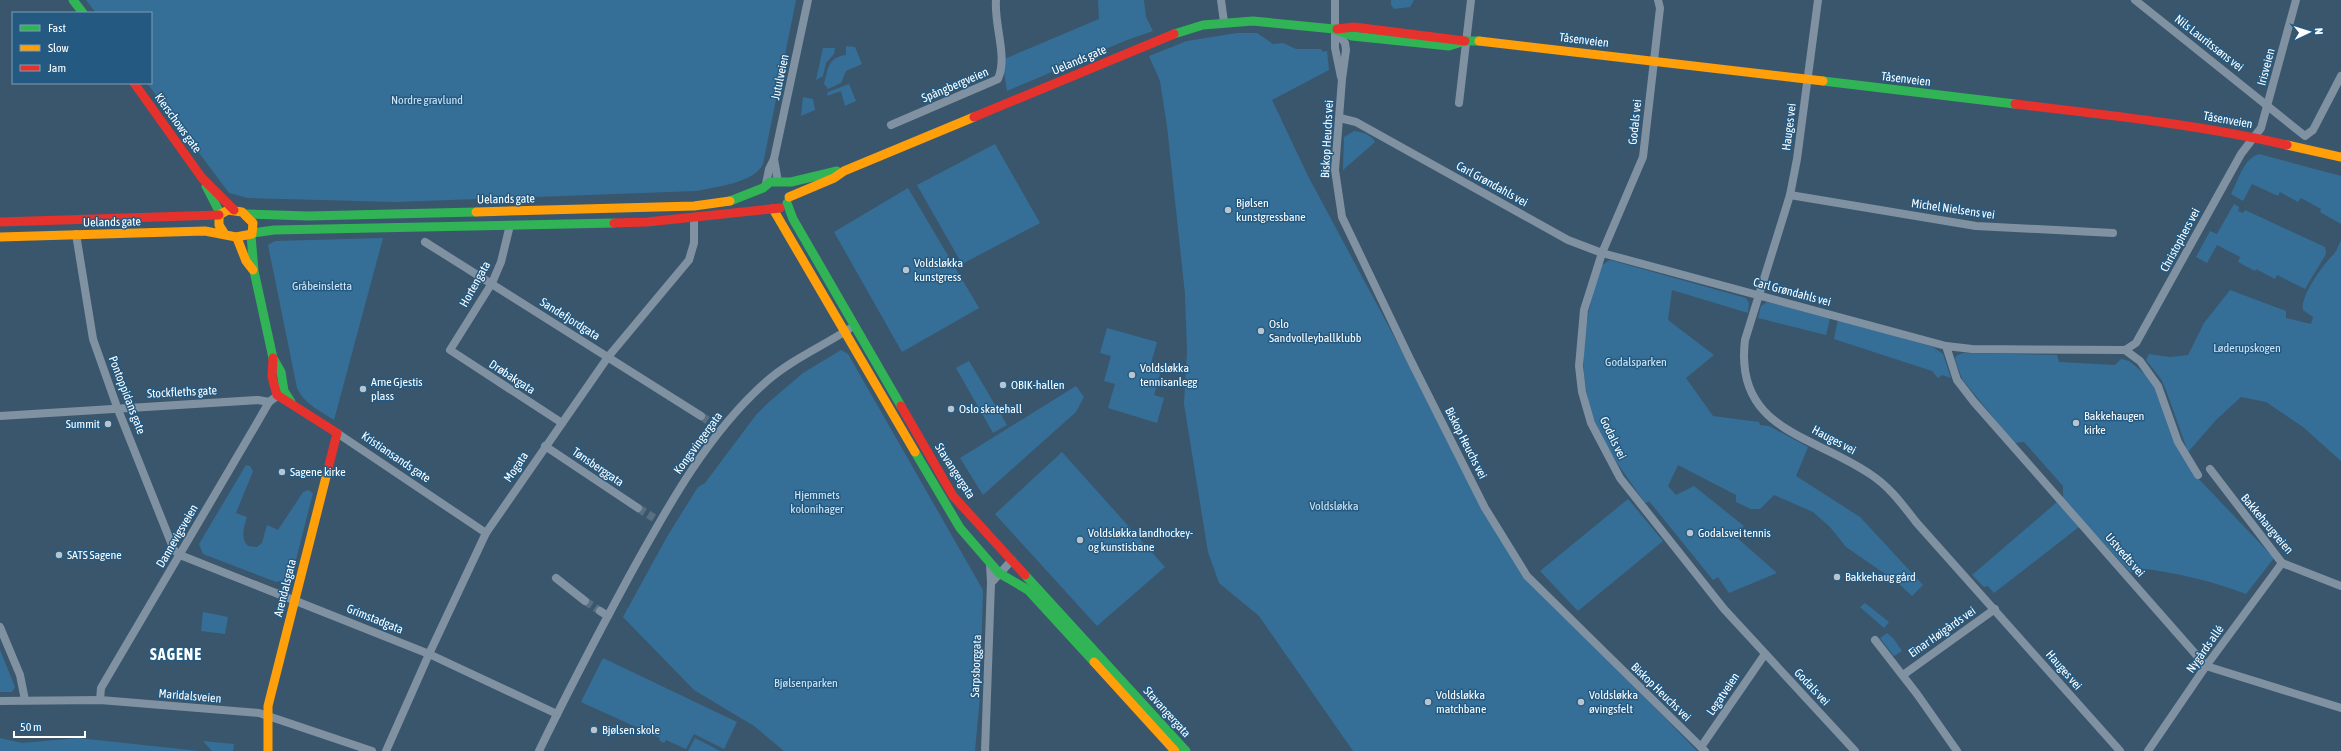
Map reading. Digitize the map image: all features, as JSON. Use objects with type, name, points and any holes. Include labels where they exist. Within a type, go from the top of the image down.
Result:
[{"type":"main road","points":[[73,0],[81,12]]},
{"type":"main road","name":"Uelands gate","points":[[0,237],[76,234],[224,233],[237,238],[274,230],[647,222],[694,219],[746,213],[771,208],[781,208],[788,200],[834,178],[844,171],[1143,45],[1190,28],[1224,22],[1260,21],[1334,29]]},
{"type":"main road","name":"Tåsenveien","points":[[1334,29],[1354,27],[1465,41],[1491,41],[2208,128],[2341,157]]},
{"type":"main road","name":"Kierschows gate","points":[[135,84],[202,178],[234,210]]},
{"type":"main road","name":"Uelands gate","points":[[0,222],[219,214],[234,210],[246,214],[308,216],[694,206],[732,201],[764,186],[780,182],[844,171]]},
{"type":"main road","name":"Kierschows gate","points":[[202,178],[219,214]]},
{"type":"main road","points":[[780,182],[788,192],[788,200]]},
{"type":"main road","points":[[764,186],[761,199],[771,208]]},
{"type":"main road","name":"Stavangergata","points":[[788,200],[793,219],[953,496],[997,546],[1012,560],[1186,751]]},
{"type":"main road","name":"Stavangergata","points":[[771,208],[784,224],[845,332],[960,528],[999,573],[1028,590],[1175,751]]},
{"type":"main road","points":[[219,214],[218,226],[224,233]]},
{"type":"main road","points":[[246,214],[254,223],[252,234],[254,271],[273,358],[271,374],[273,388],[281,393]]},
{"type":"main road","points":[[237,238],[246,261],[254,271]]},
{"type":"main road","name":"Kristiansands gate","points":[[281,393],[291,402],[337,433]]},
{"type":"main road","name":"Arendalsgata","points":[[268,751],[267,715],[337,433]]},
{"type":"street","name":"Jutulveien","points":[[764,186],[769,169],[774,159],[808,0]]},
{"type":"street","name":"Spångbergveien","points":[[891,125],[998,79],[1002,69],[997,28],[996,0]]},
{"type":"street","points":[[1220,0],[1224,22]]},
{"type":"street","points":[[1334,29],[1335,0]]},
{"type":"street","points":[[1459,103],[1465,41],[1471,0]]},
{"type":"street","name":"Godals vei","points":[[1658,0],[1660,8],[1643,157],[1602,253],[1584,310],[1579,343],[1579,366],[1582,392],[1591,422],[1620,478],[1724,609],[1855,751]]},
{"type":"street","name":"Hauges vei","points":[[1818,0],[1797,159],[1790,195],[1759,295],[1743,356],[1745,374],[1757,404],[1773,421],[1837,454],[1891,489],[1916,522],[2120,751]]},
{"type":"street","name":"Nils Lauritssøns vei","points":[[2135,0],[2222,68],[2299,133],[2308,135],[2341,76]]},
{"type":"street","name":"Irisveien","points":[[2253,137],[2261,128],[2266,106],[2273,91],[2296,0]]},
{"type":"street","name":"Biskop Heuchs vei","points":[[1334,29],[1345,43],[1346,50],[1342,79],[1335,170],[1342,217],[1410,359],[1485,508],[1527,576],[1703,749]]},
{"type":"street","name":"Carl Grøndahls vei","points":[[1340,118],[1356,122],[1568,240],[1602,253],[1946,346],[1972,349],[2125,350]]},
{"type":"street","name":"Christophers vei","points":[[2125,350],[2136,343],[2218,194],[2253,137]]},
{"type":"street","name":"Jutulveien","points":[[774,159],[780,182]]},
{"type":"street","name":"Michel Nielsens vei","points":[[1790,195],[1976,226],[2113,233]]},
{"type":"street","name":"Mogata","points":[[386,751],[429,654],[486,533],[608,357],[689,260],[694,243],[694,219]]},
{"type":"street","name":"Hortengata","points":[[450,350],[492,283],[501,262],[510,225]]},
{"type":"street","name":"Pontoppidans gate","points":[[76,234],[89,324],[117,408],[134,448],[171,546],[180,555]]},
{"type":"street","name":"Sandefjordgata","points":[[425,242],[701,416]]},
{"type":"street","name":"Kongsvingergata","points":[[539,751],[656,520],[687,477],[719,428],[767,380],[790,364],[854,326]]},
{"type":"street","name":"Ustvedts vei","points":[[1946,346],[1957,380],[1974,402],[2206,666]]},
{"type":"street","name":"Drøbakgata","points":[[450,350],[562,423]]},
{"type":"street","points":[[2125,350],[2140,362],[2158,386],[2178,442],[2198,475]]},
{"type":"street","name":"Dannevigsveien","points":[[100,700],[101,688],[270,402],[281,393]]},
{"type":"street","name":"Stockfleths gate","points":[[0,416],[258,400],[270,402]]},
{"type":"street","name":"Kristiansands gate","points":[[337,433],[486,533]]},
{"type":"street","name":"Tønsberggata","points":[[545,446],[638,508]]},
{"type":"street","name":"Bakkehaugveien","points":[[2210,469],[2282,563],[2341,586]]},
{"type":"street","name":"Grimstadgata","points":[[180,555],[295,599],[429,654],[557,714]]},
{"type":"street","points":[[991,583],[1012,560]]},
{"type":"street","name":"Sarpsborggata","points":[[985,751],[991,583],[990,562]]},
{"type":"street","name":"Nygårds allé","points":[[2148,751],[2206,666],[2282,563]]},
{"type":"street","points":[[556,578],[585,601]]},
{"type":"street","name":"Einar Høigårds vei","points":[[1903,675],[1995,609]]},
{"type":"street","points":[[600,611],[608,616]]},
{"type":"street","points":[[0,627],[20,675],[25,700]]},
{"type":"street","name":"Einar Høigårds vei","points":[[1875,640],[1903,675],[1957,751]]},
{"type":"street","name":"Legatveien","points":[[1703,749],[1765,654]]},
{"type":"street","points":[[2206,666],[2341,708]]},
{"type":"street","name":"Maridalsveien","points":[[0,701],[100,700],[267,715],[354,748],[372,751]]},
{"type":"green space","name":"Nordre gravlund","points":[[86,0],[796,0],[763,164],[751,176],[723,186],[696,191],[396,202],[248,198],[229,193],[148,84],[152,84],[152,12],[95,12]]},
{"type":"green space","points":[[1098,0],[1144,0],[1146,17],[1153,31],[1127,40],[1007,91],[1002,60],[1099,19]]},
{"type":"green space","points":[[1391,0],[1414,0],[1410,7],[1394,9],[1391,5]]},
{"type":"green space","name":"Voldsløkka","points":[[1237,33],[1257,33],[1273,44],[1283,43],[1296,49],[1321,49],[1323,52],[1327,51],[1329,70],[1272,100],[1308,176],[1479,495],[1528,576],[1697,751],[1353,751],[1259,616],[1219,583],[1208,552],[1184,404],[1187,352],[1185,294],[1167,126],[1160,81],[1149,56],[1187,41]]},
{"type":"green space","points":[[846,46],[855,47],[862,64],[846,71],[841,83],[828,89],[824,84],[828,69],[832,61],[840,56],[846,55]]},
{"type":"green space","points":[[823,48],[835,48],[834,54],[826,63],[823,76],[816,80]]},
{"type":"green space","points":[[849,84],[856,101],[845,106],[841,91],[827,96],[828,92]]},
{"type":"green space","points":[[803,97],[813,99],[815,110],[801,116]]},
{"type":"green space","points":[[1354,131],[1372,137],[1375,142],[1343,170],[1344,137]]},
{"type":"green space","points":[[995,144],[1040,223],[962,264],[917,185]]},
{"type":"green space","points":[[2259,154],[2341,176],[2341,224],[2320,212],[2321,209],[2301,198],[2298,202],[2280,192],[2278,196],[2252,184],[2243,201],[2231,194],[2245,165],[2253,157]]},
{"type":"green space","name":"Voldsløkka kunstgress","points":[[908,188],[979,308],[902,352],[834,232]]},
{"type":"green space","points":[[2234,204],[2239,207],[2238,211],[2243,213],[2245,210],[2325,247],[2326,254],[2305,289],[2277,275],[2275,279],[2256,269],[2255,271],[2238,262],[2240,257],[2217,245],[2207,263],[2196,257],[2210,231],[2217,234]]},
{"type":"green space","name":"Gråbeinsletta","points":[[383,238],[334,420],[308,403],[297,388],[268,245],[275,241]]},
{"type":"green space","name":"Løderupskogen","points":[[2341,240],[2341,461],[2303,427],[2266,402],[2241,397],[2217,419],[2188,452],[2161,379],[2146,360],[2149,354],[2170,357],[2188,355],[2204,323],[2230,290],[2286,311],[2286,318],[2311,324],[2313,317],[2303,310],[2305,297],[2308,289],[2323,266],[2335,253]]},
{"type":"green space","name":"Godalsparken","points":[[1610,260],[1746,298],[1749,303],[1748,313],[1672,290],[1668,320],[1714,355],[1686,378],[1713,416],[1759,422],[1760,425],[1769,426],[1808,447],[1796,476],[1860,517],[1923,585],[1912,596],[1897,582],[1846,547],[1830,527],[1813,512],[1774,495],[1760,509],[1751,509],[1736,502],[1736,495],[1678,465],[1668,486],[1676,495],[1694,486],[1744,526],[1735,536],[1777,573],[1729,593],[1718,577],[1713,580],[1649,501],[1645,503],[1607,446],[1597,426],[1590,406],[1584,366],[1586,324],[1590,304],[1602,265]]},
{"type":"green space","points":[[1767,302],[1830,318],[1826,335],[1758,318],[1761,306]]},
{"type":"green space","points":[[1838,319],[1933,347],[1943,354],[1951,378],[1942,375],[1938,378],[1932,371],[1834,339]]},
{"type":"green space","name":"Voldsløkka tennisanlegg","points":[[1107,328],[1157,342],[1150,367],[1161,370],[1154,395],[1164,398],[1157,423],[1108,408],[1115,384],[1104,381],[1111,356],[1100,353]]},
{"type":"green space","points":[[841,350],[848,354],[983,590],[980,696],[975,751],[784,751],[754,726],[694,690],[623,617],[668,535],[698,487],[705,483],[756,415],[803,373]]},
{"type":"green space","points":[[1963,353],[2057,355],[2059,362],[2115,365],[2121,359],[2129,361],[2146,375],[2159,392],[2194,474],[2274,558],[2246,594],[2206,581],[2165,572],[2137,568],[2131,573],[2063,499],[2063,486],[2024,442],[2014,443],[1962,379],[1955,359],[1956,356]]},
{"type":"green space","points":[[969,361],[1007,425],[993,433],[956,368]]},
{"type":"green space","points":[[1076,386],[1084,397],[1076,412],[983,495],[960,458]]},
{"type":"green space","name":"Voldsløkka landhockey- og kunstisbane","points":[[1062,452],[1165,567],[1097,626],[995,514]]},
{"type":"green space","points":[[246,465],[250,466],[253,471],[236,513],[247,517],[243,536],[248,546],[257,547],[262,543],[267,525],[278,530],[303,492],[308,490],[313,493],[292,575],[285,580],[276,582],[203,554],[199,544]]},
{"type":"green space","points":[[1628,499],[1663,541],[1578,611],[1540,571]]},
{"type":"green space","points":[[2057,502],[2079,527],[1994,593],[1988,586],[1984,587],[1972,575]]},
{"type":"green space","points":[[1865,603],[1889,622],[1884,628],[1860,607]]},
{"type":"green space","points":[[203,612],[228,617],[225,634],[201,631]]},
{"type":"green space","points":[[1887,633],[1893,638],[1902,651],[1894,656],[1880,638]]},
{"type":"green space","points":[[0,650],[15,687],[12,692],[0,692]]},
{"type":"green space","points":[[603,658],[737,722],[724,749],[694,734],[686,749],[666,740],[664,743],[659,740],[660,738],[581,702]]},
{"type":"green space","points":[[0,738],[22,743],[78,738],[199,751],[0,751]]},
{"type":"green space","points":[[695,738],[720,751],[688,751]]},
{"type":"green space","points":[[203,741],[234,744],[233,751],[212,751]]},
{"type":"tunnel","points":[[701,416],[716,426]]},
{"type":"tunnel","points":[[638,508],[654,518]]},
{"type":"tunnel","points":[[585,601],[600,611]]},
{"type":"traffic: fast","points":[[73,0],[82,12]]},
{"type":"traffic: fast","points":[[1174,34],[1203,25],[1253,21],[1334,29],[1352,36],[1449,46],[1465,41],[1479,41]]},
{"type":"traffic: fast","points":[[1823,81],[2015,104]]},
{"type":"traffic: fast","points":[[730,201],[763,188],[770,182],[791,182],[837,171]]},
{"type":"traffic: fast","points":[[206,186],[220,213]]},
{"type":"traffic: fast","points":[[787,203],[793,219],[901,406]]},
{"type":"traffic: fast","points":[[246,214],[308,216],[476,212]]},
{"type":"traffic: fast","points":[[253,233],[274,230],[614,223]]},
{"type":"traffic: fast","points":[[251,235],[254,271],[273,358],[281,372],[284,391],[291,402]]},
{"type":"traffic: fast","points":[[915,452],[960,528],[999,573],[1028,590],[1094,662]]},
{"type":"traffic: fast","points":[[1025,575],[1186,751]]},
{"type":"traffic: slow","points":[[1479,41],[1823,81]]},
{"type":"traffic: slow","points":[[789,197],[834,178],[844,171],[974,117]]},
{"type":"traffic: slow","points":[[2287,145],[2341,157]]},
{"type":"traffic: slow","points":[[476,212],[694,206],[730,201]]},
{"type":"traffic: slow","points":[[773,209],[915,452]]},
{"type":"traffic: slow","points":[[0,237],[205,231],[236,237],[252,234],[253,223],[242,212],[228,210],[219,215],[219,225],[224,233]]},
{"type":"traffic: slow","points":[[237,238],[246,261],[253,270]]},
{"type":"traffic: slow","points":[[268,751],[268,706],[327,473]]},
{"type":"traffic: slow","points":[[1094,662],[1175,751]]},
{"type":"traffic: jam","points":[[1337,29],[1354,27],[1465,41]]},
{"type":"traffic: jam","points":[[974,117],[1174,34]]},
{"type":"traffic: jam","points":[[135,84],[202,178],[234,210]]},
{"type":"traffic: jam","points":[[2015,104],[2117,116],[2219,131],[2287,145]]},
{"type":"traffic: jam","points":[[614,223],[647,222],[780,208]]},
{"type":"traffic: jam","points":[[0,222],[219,215]]},
{"type":"traffic: jam","points":[[273,358],[272,377],[277,395],[337,433],[327,473]]},
{"type":"traffic: jam","points":[[901,406],[953,496],[1025,575]]},
{"type":"place","name":"Bjølsen kunstgressbane","points":[[1228,210]]},
{"type":"place","name":"Voldsløkka kunstgress","points":[[906,270]]},
{"type":"place","name":"Oslo Sandvolleyballklubb","points":[[1261,331]]},
{"type":"place","name":"Voldsløkka tennisanlegg","points":[[1132,375]]},
{"type":"place","name":"OBIK-hallen","points":[[1003,385]]},
{"type":"place","name":"Arne Gjestis plass","points":[[363,389]]},
{"type":"place","name":"Oslo skatehall","points":[[951,409]]},
{"type":"place","name":"Bakkehaugen kirke","points":[[2076,423]]},
{"type":"place","name":"Summit","points":[[108,424]]},
{"type":"place","name":"Sagene kirke","points":[[282,472]]},
{"type":"place","name":"Godalsvei tennis","points":[[1690,533]]},
{"type":"place","name":"Voldsløkka landhockey- og kunstisbane","points":[[1080,540]]},
{"type":"place","name":"SATS Sagene","points":[[59,555]]},
{"type":"place","name":"Bakkehaug gård","points":[[1837,577]]},
{"type":"place","name":"Voldsløkka matchbane","points":[[1428,702]]},
{"type":"place","name":"Voldsløkka øvingsfelt","points":[[1581,702]]},
{"type":"place","name":"Bjølsen skole","points":[[594,730]]},
{"type":"district","name":"SAGENE","points":[[176,654]]},
{"type":"park label","name":"Hjemmets kolonihager","points":[[817,502]]},
{"type":"park label","name":"Bjølsenparken","points":[[806,683]]}]
